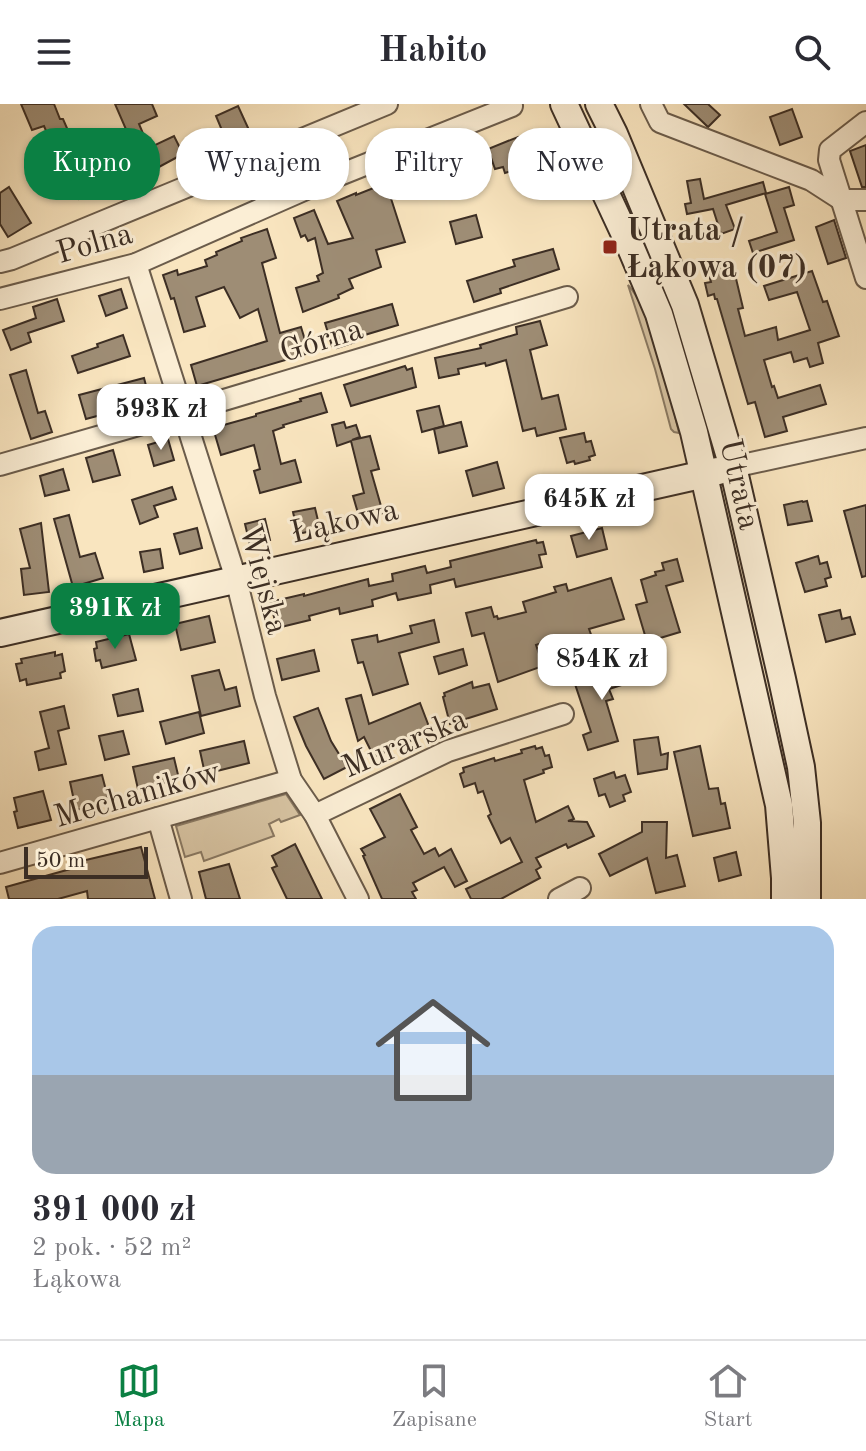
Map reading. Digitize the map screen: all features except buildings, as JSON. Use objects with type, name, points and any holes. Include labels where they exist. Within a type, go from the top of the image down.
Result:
[{"type":"main road","name":"Utrata","points":[[564,104],[659,314],[694,432],[779,805],[785,899]]},
{"type":"main road","name":"Utrata","points":[[599,104],[685,305],[733,467],[799,756],[807,823],[807,899]]},
{"type":"main road","name":"Łąkowa","points":[[0,633],[733,467]]},
{"type":"street","points":[[0,262],[387,104]]},
{"type":"street","points":[[651,104],[660,122],[811,180],[842,200],[866,200]]},
{"type":"street","name":"Polna","points":[[0,299],[136,264],[322,182],[512,106]]},
{"type":"street","points":[[866,122],[830,150],[829,160],[866,278]]},
{"type":"street","name":"Wiejska","points":[[136,264],[236,579],[265,696],[291,780],[315,815],[358,899]]},
{"type":"street","name":"Górna","points":[[0,465],[567,297]]},
{"type":"street","points":[[733,467],[866,438]]},
{"type":"street","name":"Murarska","points":[[315,815],[448,751],[563,714]]},
{"type":"street","name":"Mechaników","points":[[0,863],[291,780]]},
{"type":"street","points":[[158,818],[181,899]]},
{"type":"street","points":[[559,899],[580,888]]},
{"type":"shaded area","points":[[628,285],[645,313],[652,333],[679,433],[671,429]]},
{"type":"shaded area","points":[[286,794],[300,815],[269,824],[274,836],[204,861],[201,852],[185,857],[176,826]]},
{"type":"place","name":"Utrata / Łąkowa (07)","points":[[610,247]]}]
